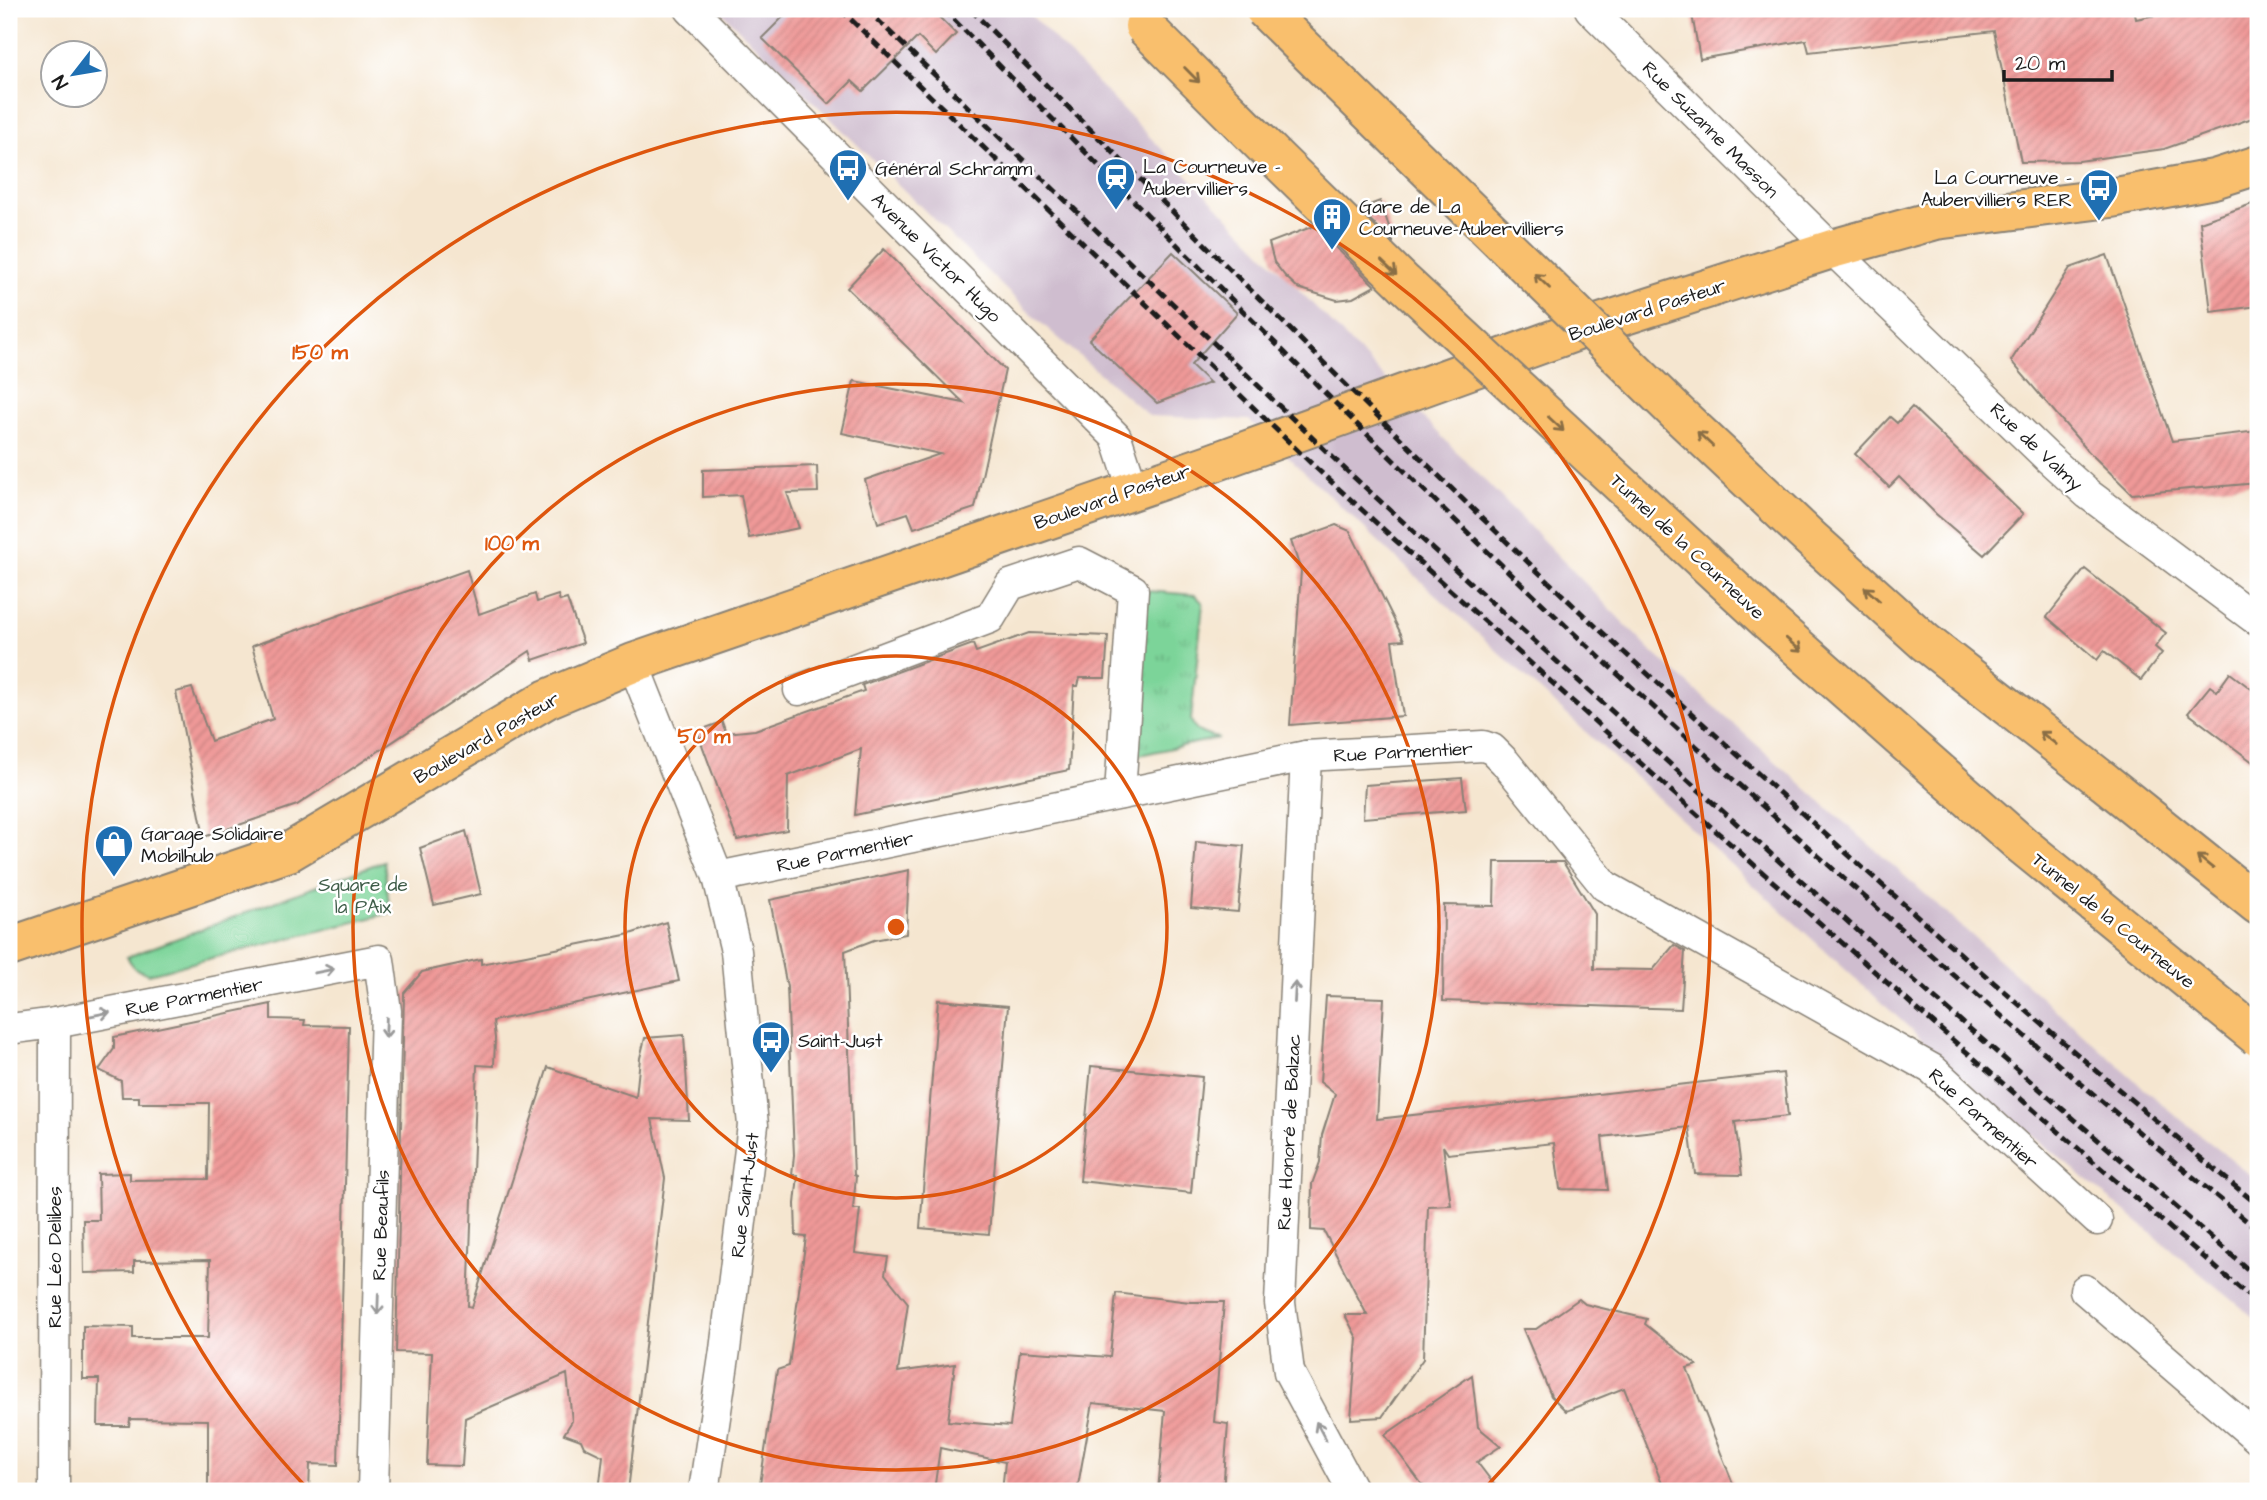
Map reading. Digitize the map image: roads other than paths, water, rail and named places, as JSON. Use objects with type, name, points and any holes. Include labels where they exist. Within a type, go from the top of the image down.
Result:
[{"type":"main road","points":[[1265,9],[1668,404],[1925,642],[2258,905]]},
{"type":"main road","name":"Tunnel de la Courneuve","points":[[1136,17],[1276,159],[1394,273],[1767,620],[2022,845],[2258,1037]]},
{"type":"main road","name":"Boulevard Pasteur","points":[[9,947],[289,852],[547,699],[633,663],[1212,463],[1594,325],[1832,249],[1936,220],[2111,198],[2214,179],[2258,165]]},
{"type":"street","name":"Avenue Victor Hugo","points":[[690,9],[1116,437],[1133,489]]},
{"type":"street","name":"Rue Suzanne Masson","points":[[1590,9],[1832,249]]},
{"type":"street","name":"Rue de Valmy","points":[[1832,249],[2088,494],[2258,621]]},
{"type":"street","points":[[799,690],[990,618],[1010,585],[1079,562],[1133,590],[1120,794]]},
{"type":"street","name":"Rue Saint-Just","points":[[633,663],[718,877],[736,951],[753,1125],[725,1350],[704,1491]]},
{"type":"street","name":"Rue Parmentier","points":[[718,877],[1306,756],[1483,746],[1492,749],[1605,886],[1932,1069],[2096,1220]]},
{"type":"street","name":"Rue Honoré de Balzac","points":[[1306,756],[1280,1303],[1289,1372],[1353,1491]]},
{"type":"street","name":"Rue Parmentier","points":[[9,1029],[55,1023],[379,960]]},
{"type":"street","name":"Rue Beaufils","points":[[373,1491],[386,1012],[379,960]]},
{"type":"street","name":"Rue Léo Delibes","points":[[54,1491],[55,1023]]},
{"type":"street","points":[[2085,1290],[2258,1439]]},
{"type":"railway","points":[[840,9],[1316,468],[1690,808],[1918,1010],[2258,1304]]},
{"type":"railway","points":[[866,9],[1347,471],[1702,793],[2258,1278]]},
{"type":"railway","points":[[943,9],[1329,397],[1565,625],[1734,781],[1906,934],[2258,1230]]},
{"type":"railway","points":[[970,9],[1345,384],[1593,623],[1925,923],[2258,1205]]},
{"type":"place","name":"Général Schramm","points":[[848,202]]},
{"type":"place","name":"La Courneuve - Aubervilliers","points":[[1116,211]]},
{"type":"place","name":"La Courneuve - Aubervilliers RER","points":[[2099,222]]},
{"type":"place","name":"Gare de La Courneuve-Aubervilliers","points":[[1332,251]]},
{"type":"place","name":"Garage Solidaire Mobilhub","points":[[114,878]]},
{"type":"place","name":"Saint-Just","points":[[771,1074]]},
{"type":"park label","name":"Square de la PAix","points":[[363,895]]}]
